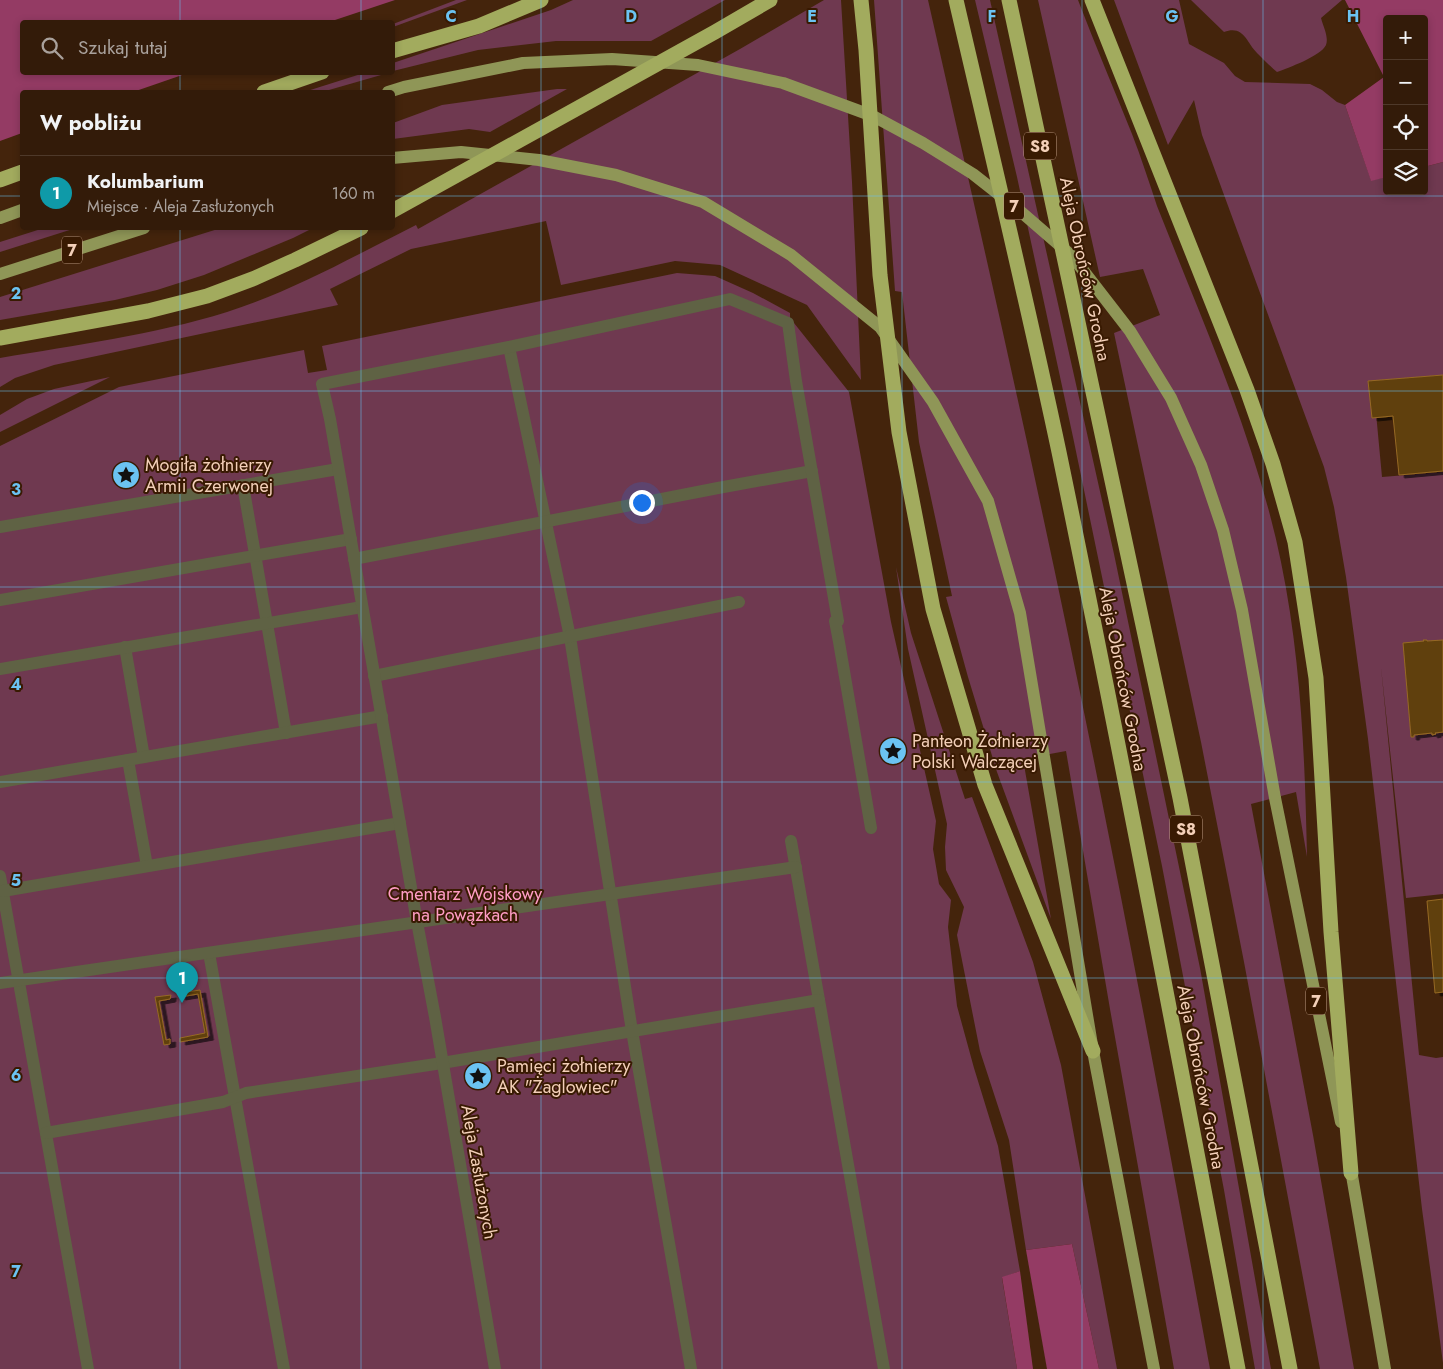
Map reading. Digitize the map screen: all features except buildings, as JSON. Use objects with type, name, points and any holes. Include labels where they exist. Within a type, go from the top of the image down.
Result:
[{"type":"highway","points":[[395,50],[479,26],[541,0]]},
{"type":"highway","points":[[395,209],[770,0]]},
{"type":"highway","points":[[861,0],[881,284],[899,432],[933,609],[985,785],[1093,1051]]},
{"type":"highway","name":"Aleja Obrońców Grodna","points":[[956,0],[1022,284],[1058,450],[1146,889],[1238,1369]]},
{"type":"highway","name":"Aleja Obrońców Grodna","points":[[1009,0],[1180,798],[1290,1369]]},
{"type":"highway","points":[[1092,0],[1247,390],[1273,464],[1295,542],[1316,678],[1331,932],[1351,1172]]},
{"type":"highway","points":[[270,90],[313,75]]},
{"type":"highway","points":[[0,180],[20,173]]},
{"type":"highway","points":[[0,338],[139,313],[207,296],[255,278],[357,230]]},
{"type":"main road","name":"7","points":[[394,90],[523,63],[612,59],[698,65],[783,83],[873,116],[923,143],[973,174],[1072,256],[1130,330],[1170,398],[1201,465],[1223,530],[1242,610],[1275,798],[1351,1172],[1385,1369]]},
{"type":"main road","points":[[395,158],[461,152],[538,160],[616,175],[703,202],[791,255],[880,327],[933,402],[988,501],[1020,613],[1093,1051],[1154,1369]]},
{"type":"main road","points":[[0,218],[20,211]]},
{"type":"main road","name":"7","points":[[0,274],[138,230]]},
{"type":"street","points":[[692,1369],[632,1031],[570,637],[509,347],[730,299],[788,323],[796,381],[838,621],[835,622],[871,828]]},
{"type":"street","name":"Aleja Zasłużonych","points":[[495,1369],[435,1017],[322,384],[509,347]]},
{"type":"street","points":[[0,527],[338,469]]},
{"type":"street","points":[[354,559],[812,471]]},
{"type":"street","points":[[242,485],[286,732]]},
{"type":"street","points":[[0,600],[351,539]]},
{"type":"street","points":[[374,676],[739,602]]},
{"type":"street","points":[[0,669],[362,607]]},
{"type":"street","points":[[125,647],[144,757]]},
{"type":"street","points":[[0,782],[382,716]]},
{"type":"street","points":[[128,760],[147,866]]},
{"type":"street","points":[[3,891],[400,823]]},
{"type":"street","points":[[791,841],[884,1369]]},
{"type":"street","points":[[0,983],[796,867]]},
{"type":"street","points":[[0,876],[88,1369]]},
{"type":"street","points":[[210,953],[284,1369]]},
{"type":"street","points":[[46,1133],[223,1102],[246,1093],[442,1063],[819,1000]]},
{"type":"green space","points":[[456,0],[467,0],[395,26],[395,23]]},
{"type":"green space","points":[[573,0],[725,0],[651,41],[556,41],[478,50],[395,71],[395,62],[551,10]]},
{"type":"green space","points":[[824,0],[841,0],[861,380],[807,305],[720,265],[675,261],[561,285],[546,221],[411,249],[330,289],[338,305],[54,365],[15,378],[0,387],[0,358],[143,333],[227,312],[276,294],[416,225],[418,229]]},
{"type":"green space","points":[[874,0],[928,0],[1014,380],[1064,615],[1150,1045],[1210,1369],[1174,1369],[1066,751],[1023,759],[1051,919],[997,772],[946,597],[952,596],[919,442],[902,292],[895,291]]},
{"type":"green space","points":[[975,0],[990,0],[1114,554],[1200,968],[1271,1369],[1255,1369],[1224,1190],[1162,866],[1017,177]]},
{"type":"green space","points":[[1038,0],[1078,0],[1132,134],[1157,206],[1228,384],[1252,454],[1273,526],[1288,598],[1301,709],[1307,857],[1296,792],[1251,804],[1313,1135],[1354,1369],[1320,1369],[1201,742],[1114,333],[1160,315],[1143,269],[1100,277]]},
{"type":"green space","points":[[1114,0],[1179,0],[1189,44],[1224,63],[1235,76],[1245,82],[1310,84],[1322,90],[1337,102],[1345,105],[1371,180],[1383,178],[1383,195],[1428,195],[1428,166],[1443,162],[1443,375],[1373,381],[1382,477],[1443,472],[1443,894],[1406,898],[1381,667],[1419,1055],[1436,1058],[1443,1057],[1443,1363],[1422,1209],[1368,739],[1346,577],[1334,507],[1324,467],[1202,135],[1194,100],[1168,145]]},
{"type":"green space","points":[[1191,0],[1342,0],[1321,18],[1327,39],[1323,49],[1304,61],[1277,72],[1257,53],[1244,36],[1231,30],[1224,32]]},
{"type":"green space","points":[[358,75],[381,75],[329,90],[310,90]]},
{"type":"green space","points":[[567,89],[490,132],[469,129],[395,139],[395,122],[442,105]]},
{"type":"green space","points":[[38,230],[70,230],[0,252],[0,242]]},
{"type":"green space","points":[[215,230],[309,230],[204,275],[157,290],[115,300],[0,320],[0,297]]},
{"type":"green space","name":"Cmentarz Wojskowy na Powązkach","points":[[677,273],[715,276],[753,293],[790,313],[790,318],[849,392],[891,622],[936,821],[933,849],[939,884],[951,900],[948,927],[957,1006],[998,1146],[1020,1271],[1002,1278],[1017,1369],[0,1369],[0,446],[119,387],[304,350],[308,373],[327,370],[322,346]]},
{"type":"green space","points":[[110,377],[0,432],[0,415],[27,399],[54,389]]},
{"type":"green space","points":[[896,567],[911,633],[965,799],[972,797],[1033,962],[1061,1065],[1117,1369],[1099,1369],[1072,1244],[1026,1250],[1009,1140],[980,1051],[957,935],[964,907],[946,870],[947,824],[908,649]]},
{"type":"shaded area","points":[[0,0],[395,0],[335,20],[20,20],[20,75],[182,75],[139,90],[20,90],[20,134],[0,141]]},
{"type":"shaded area","points":[[1345,0],[1443,0],[1443,162],[1428,166],[1428,15],[1383,15],[1383,75]]},
{"type":"shaded area","points":[[1383,78],[1383,178],[1371,181],[1345,105]]},
{"type":"shaded area","points":[[1072,1244],[1099,1369],[1047,1369],[1026,1250]]},
{"type":"shaded area","points":[[1020,1271],[1033,1369],[1017,1369],[1002,1277]]},
{"type":"place","name":"Mogiła żołnierzy Armii Czerwonej","points":[[126,475]]},
{"type":"place","name":"Panteon Żołnierzy Polski Walczącej","points":[[893,751]]},
{"type":"place","name":"Kolumbarium","points":[[182,1003]]},
{"type":"place","name":"Pamięci żołnierzy AK \"Żaglowiec\"","points":[[478,1076]]}]
